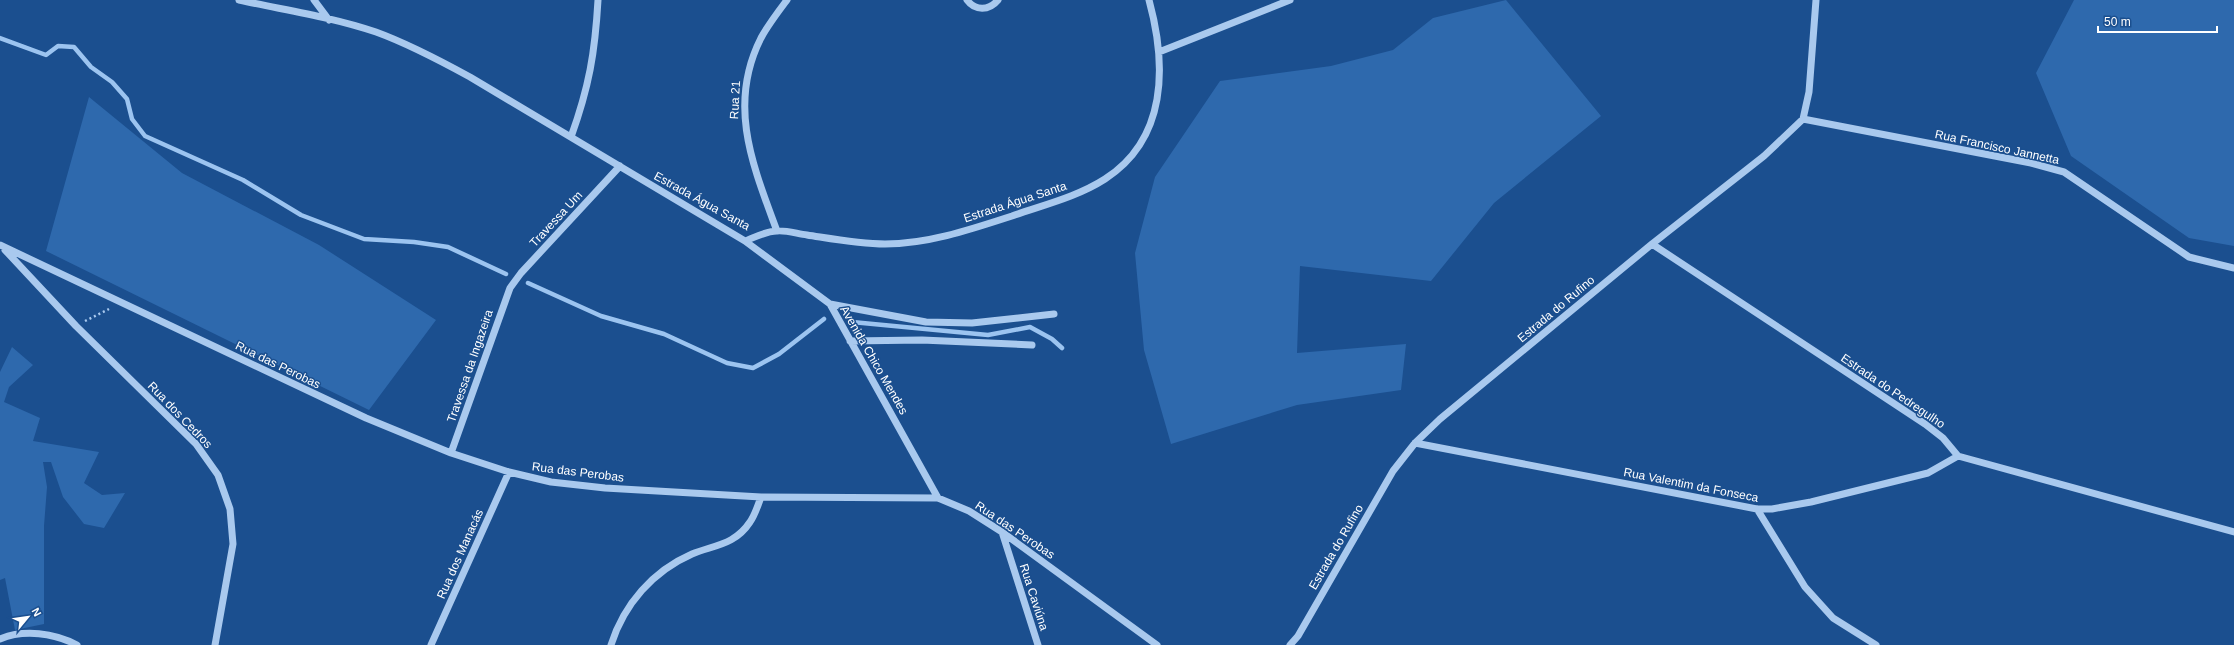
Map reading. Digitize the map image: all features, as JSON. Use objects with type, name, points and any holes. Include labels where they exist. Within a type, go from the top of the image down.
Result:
[{"type":"street","name":"Estrada Água Santa","points":[[239,0],[375,32],[424,52],[745,240],[777,231],[857,242],[886,244],[918,241],[976,227],[1076,194],[1104,180],[1127,163],[1146,138],[1154,116],[1159,83],[1159,52],[1149,0]]},
{"type":"street","points":[[314,0],[329,20]]},
{"type":"street","points":[[571,137],[586,96],[592,69],[596,42],[598,0]]},
{"type":"street","name":"Rua 21","points":[[777,231],[750,154],[744,117],[746,80],[761,38],[786,0]]},
{"type":"street","points":[[967,0],[971,6],[979,9],[988,7],[998,0]]},
{"type":"street","points":[[1159,52],[1290,0]]},
{"type":"street","points":[[1803,119],[1809,92],[1816,0]]},
{"type":"street","name":"Estrada do Rufino","points":[[1290,645],[1298,636],[1393,471],[1415,443],[1440,419],[1652,244],[1764,156],[1803,119]]},
{"type":"street","name":"Rua Francisco Jannetta","points":[[1803,119],[2031,163],[2064,172],[2188,257],[2234,268]]},
{"type":"street","name":"Travessa Um","points":[[510,288],[521,273],[620,166]]},
{"type":"street","name":"Avenida Chico Mendes","points":[[745,240],[830,304],[938,498]]},
{"type":"street","name":"Estrada do Pedregulho","points":[[1652,244],[1925,424],[1943,438],[1958,456]]},
{"type":"street","name":"Rua das Perobas","points":[[1,246],[124,302],[278,378],[366,418],[451,453],[509,472],[551,482],[605,488],[761,497],[938,498],[969,511],[1002,532],[1157,645]]},
{"type":"street","name":"Rua dos Cedros","points":[[1,246],[76,326],[196,444],[218,475],[230,509],[233,544],[215,645]]},
{"type":"street","name":"Travessa da Ingazeira","points":[[451,453],[510,288]]},
{"type":"street","points":[[830,304],[926,322],[972,323],[1054,314]]},
{"type":"street","points":[[850,341],[922,340],[1032,345]]},
{"type":"street","name":"Rua Valentim da Fonseca","points":[[1415,443],[1757,509],[1772,509],[1811,502],[1928,473],[1958,456]]},
{"type":"street","points":[[1958,456],[2234,532]]},
{"type":"street","name":"Rua dos Manacás","points":[[431,645],[509,472]]},
{"type":"street","points":[[611,645],[617,628],[634,598],[663,570],[693,554],[721,546],[736,536],[750,523],[761,497]]},
{"type":"street","points":[[1757,509],[1805,587],[1833,618],[1876,645]]},
{"type":"street","name":"Rua Caviúna","points":[[1002,532],[1038,645]]},
{"type":"street","points":[[0,640],[12,634],[43,633],[77,645]]},
{"type":"path","points":[[76,326],[124,302]]},
{"type":"shaded area","points":[[1506,0],[1601,116],[1494,203],[1431,281],[1300,266],[1297,353],[1406,344],[1401,390],[1297,405],[1171,444],[1144,350],[1135,253],[1155,177],[1220,81],[1331,66],[1393,50],[1433,18]]},
{"type":"shaded area","points":[[2074,0],[2234,0],[2234,246],[2189,238],[2071,156],[2036,73]]},
{"type":"shaded area","points":[[89,97],[182,173],[319,245],[436,320],[369,410],[46,251]]},
{"type":"shaded area","points":[[12,347],[33,365],[9,387],[4,402],[40,418],[33,441],[99,452],[84,483],[102,495],[125,493],[104,528],[84,524],[63,497],[51,462],[43,462],[47,487],[44,526],[44,624],[15,630],[5,578],[0,580],[0,372]]},
{"type":"waterway","points":[[0,38],[46,55],[58,46],[74,47],[91,67],[112,82],[127,99],[132,119],[145,136],[243,180],[301,215],[364,239],[414,242],[448,247],[506,274]]},
{"type":"waterway","points":[[528,283],[601,316],[664,334],[727,363],[753,368],[779,354],[824,319]]},
{"type":"waterway","points":[[852,322],[988,335],[1030,327],[1052,339],[1062,348]]}]
